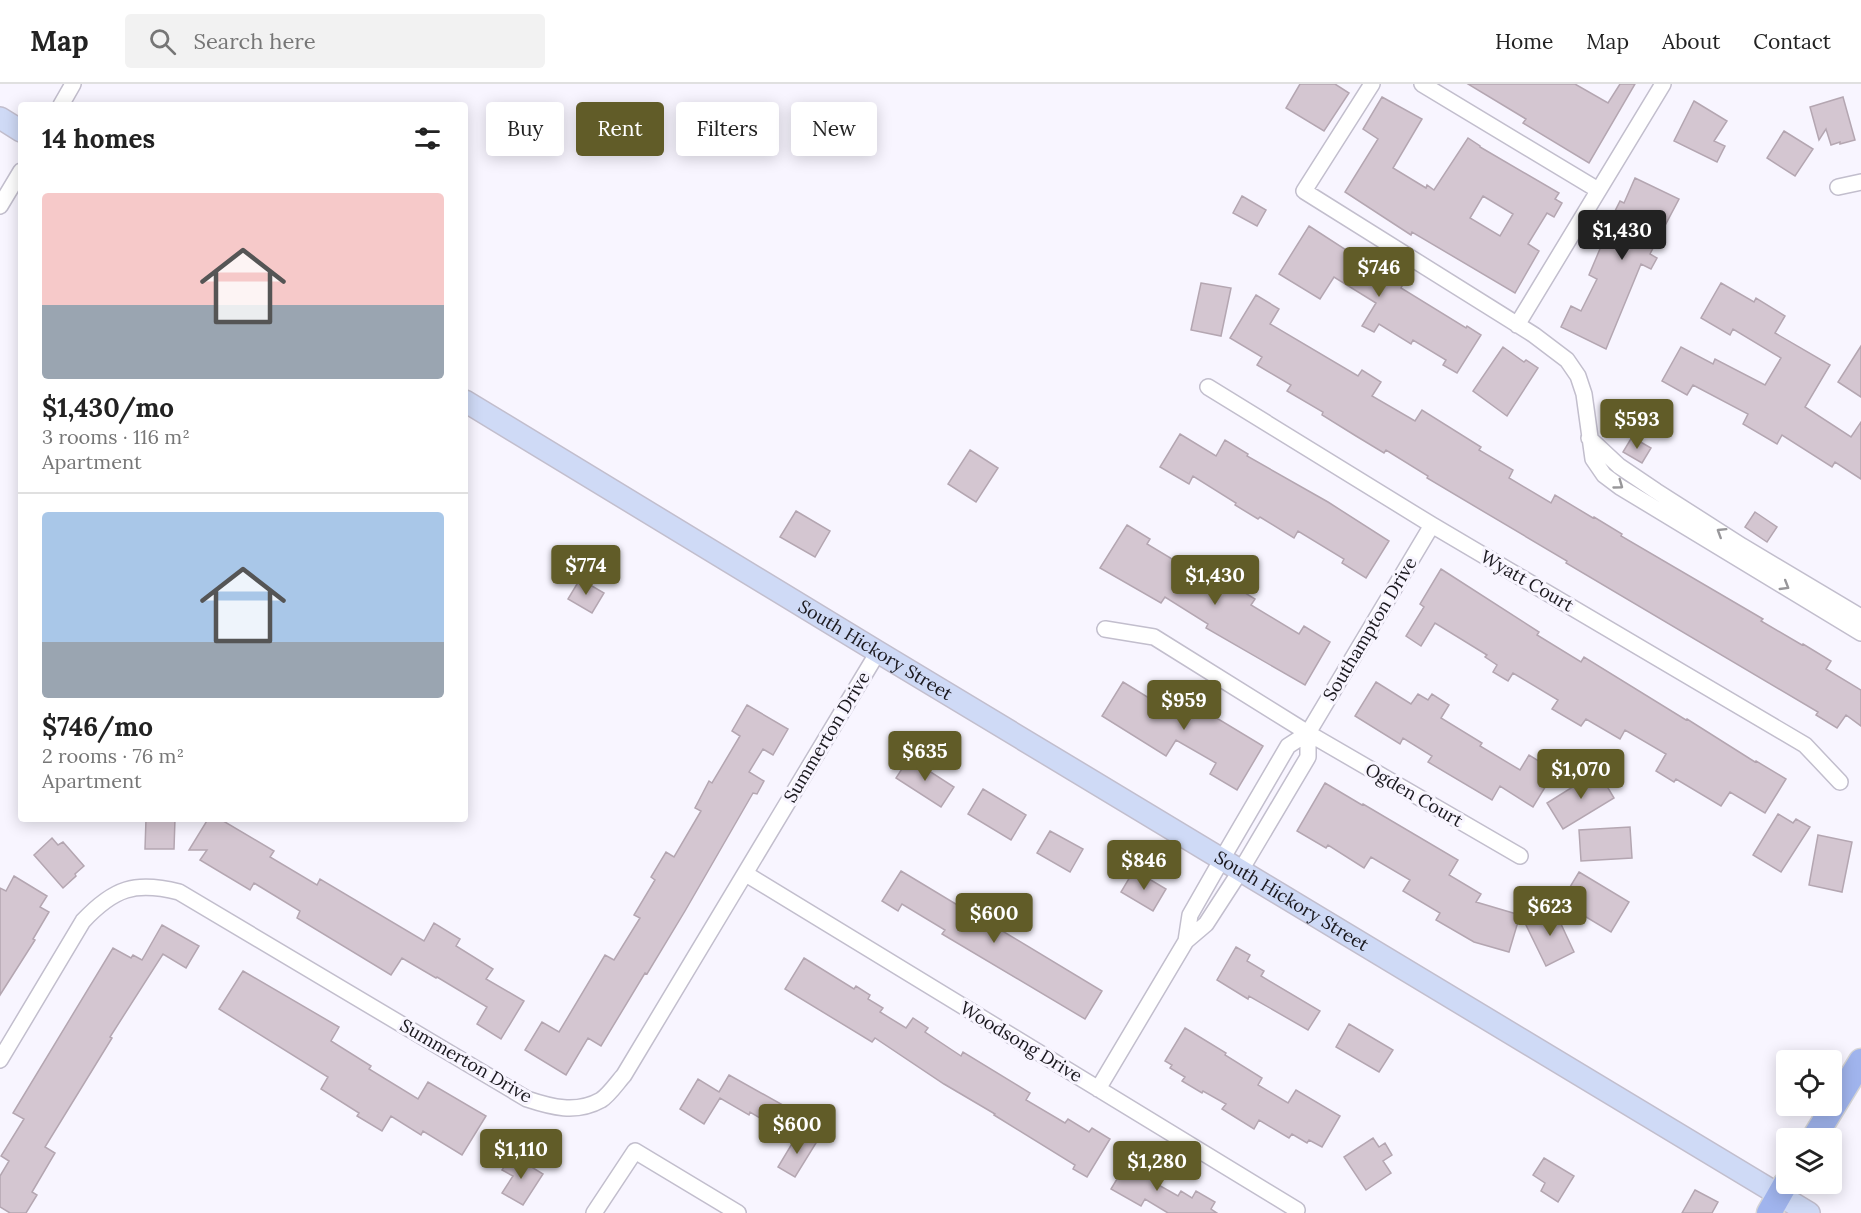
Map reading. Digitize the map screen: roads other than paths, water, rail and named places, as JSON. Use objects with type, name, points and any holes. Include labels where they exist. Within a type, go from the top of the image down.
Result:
[{"type":"main road","points":[[1820,1128],[1861,1061]]},
{"type":"street","points":[[63,102],[73,84]]},
{"type":"street","points":[[1372,84],[1304,191],[1534,335],[1567,360],[1578,376],[1584,394],[1593,459],[1604,475],[1620,487],[1861,633]]},
{"type":"street","points":[[1422,84],[1598,190]]},
{"type":"street","points":[[1517,325],[1663,84]]},
{"type":"street","points":[[0,118],[18,129]]},
{"type":"street","points":[[0,206],[18,176]]},
{"type":"street","points":[[1838,188],[1861,182]]},
{"type":"street","name":"Wyatt Court","points":[[1208,387],[1432,525],[1805,745],[1840,782]]},
{"type":"street","name":"South Hickory Street","points":[[468,403],[1778,1197],[1809,1213]]},
{"type":"street","points":[[1589,438],[1620,466],[1656,491],[1742,546],[1861,617]]},
{"type":"street","name":"Southampton Drive","points":[[1186,941],[1190,915],[1288,746],[1308,733],[1432,525]]},
{"type":"street","name":"Ogden Court","points":[[1105,629],[1154,637],[1308,733],[1520,856]]},
{"type":"street","name":"Summerton Drive","points":[[0,1060],[83,921],[98,905],[116,894],[135,887],[156,886],[179,892],[526,1099],[554,1108],[578,1108],[602,1100],[624,1075],[879,652]]},
{"type":"street","name":"Southampton Drive","points":[[1186,941],[1206,924],[1308,758],[1308,733]]},
{"type":"street","name":"Woodsong Drive","points":[[746,874],[1297,1210]]},
{"type":"street","points":[[1098,1089],[1186,941]]},
{"type":"street","points":[[594,1213],[635,1151],[738,1213]]}]
